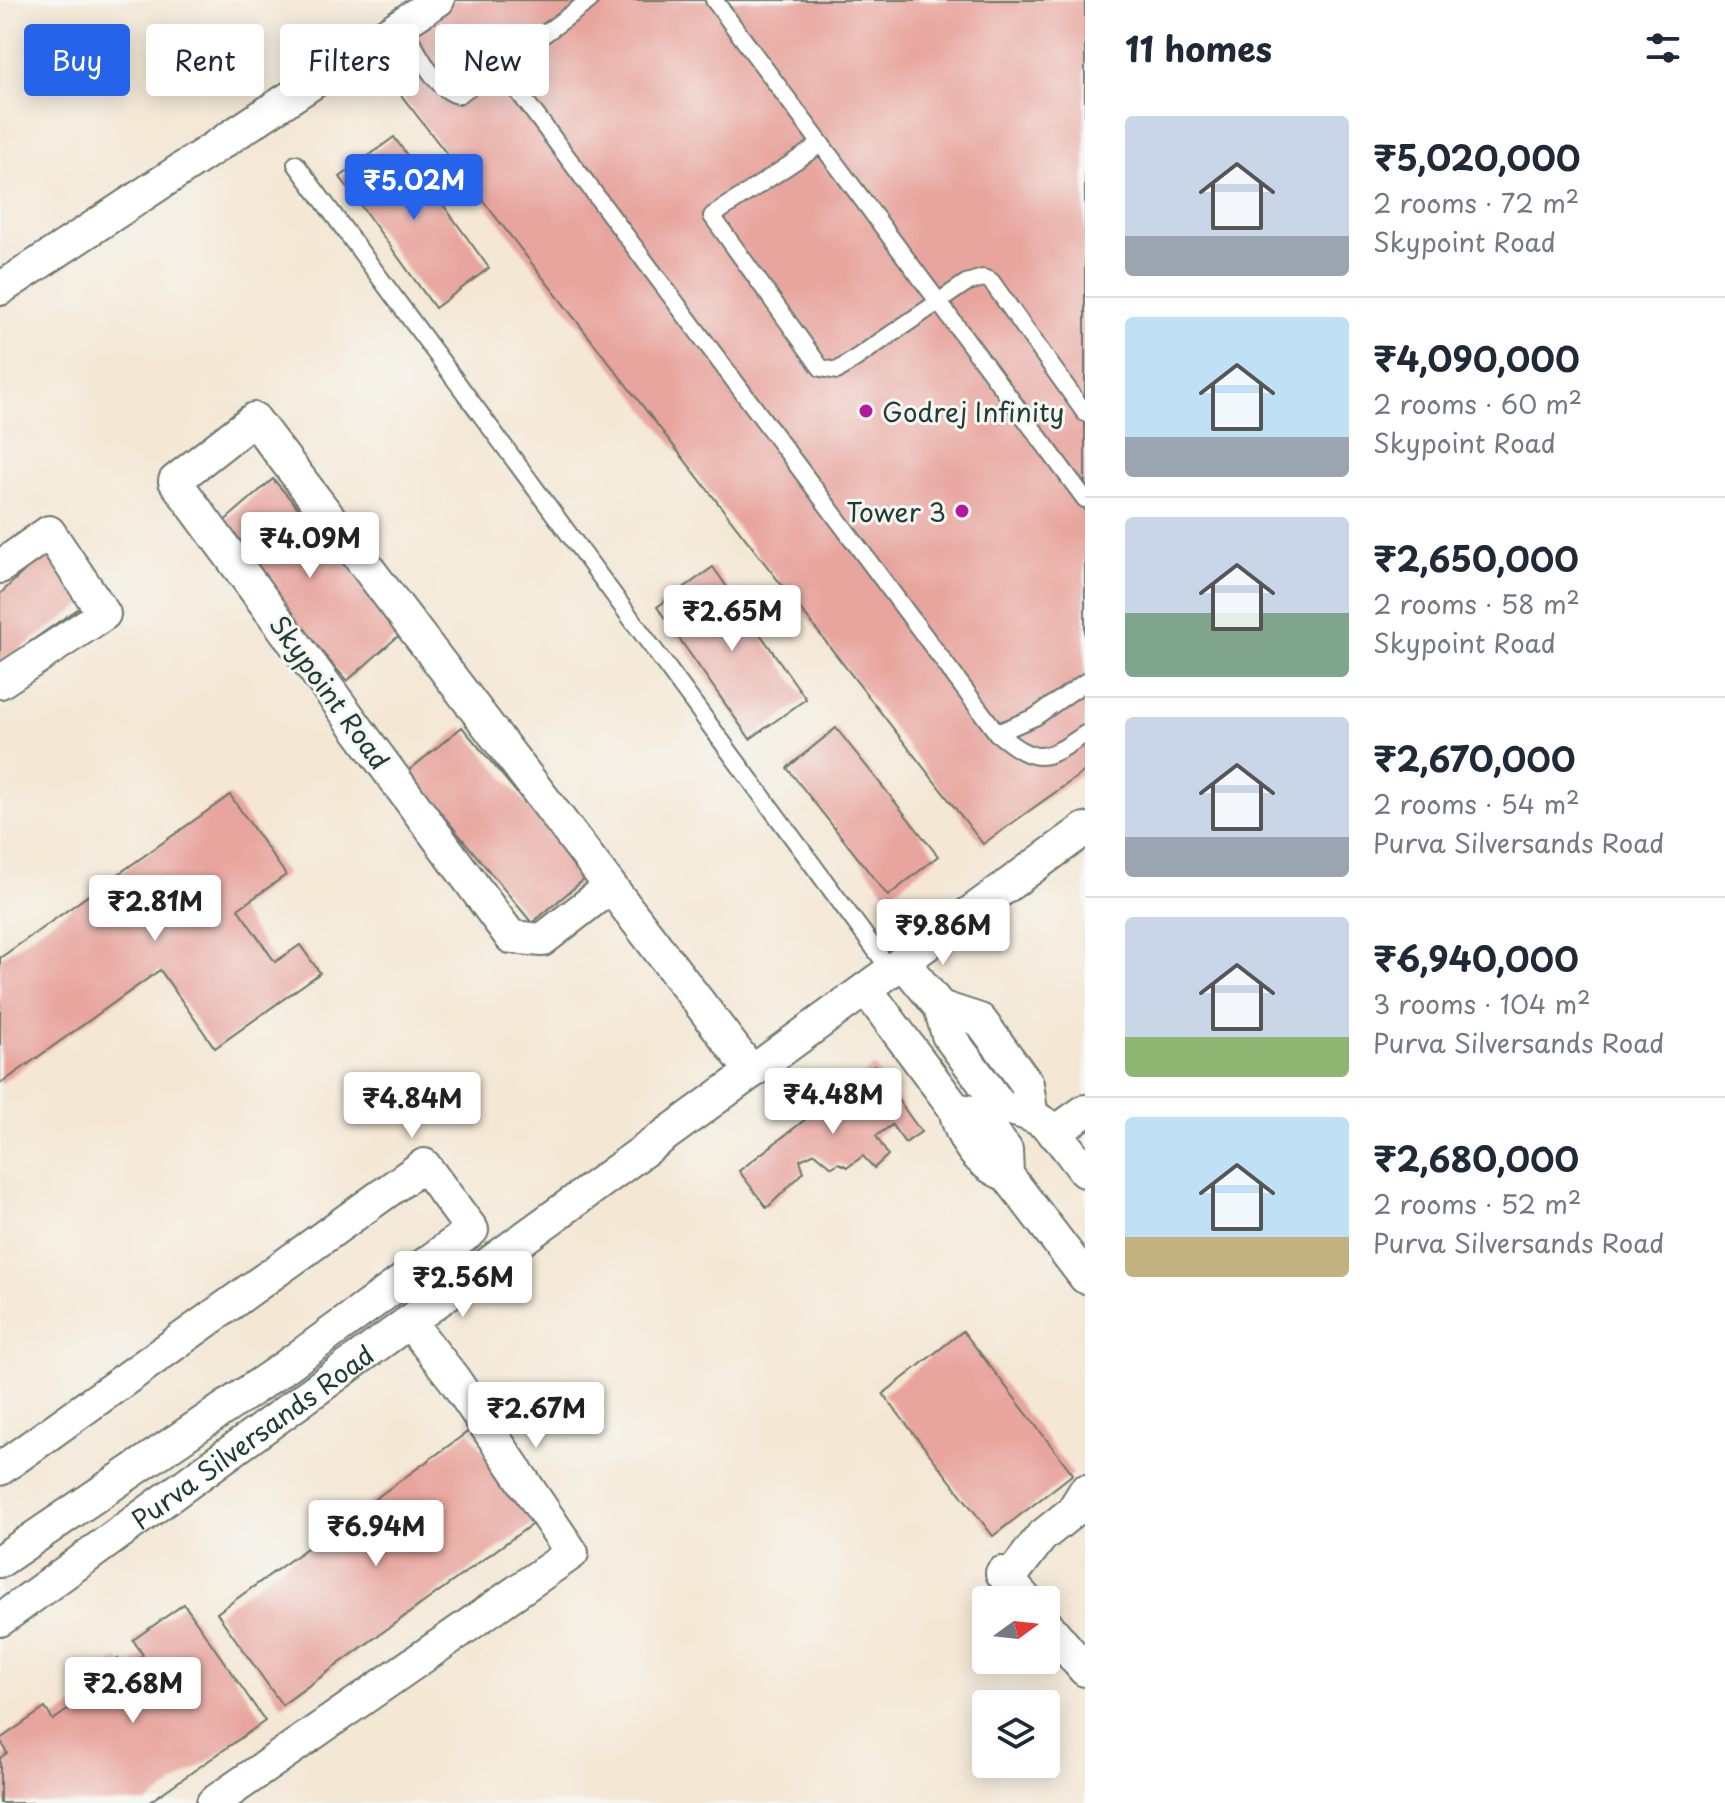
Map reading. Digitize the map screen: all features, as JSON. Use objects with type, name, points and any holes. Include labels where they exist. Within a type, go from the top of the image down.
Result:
[{"type":"street","points":[[403,24],[438,0]]},
{"type":"street","points":[[0,289],[294,96]]},
{"type":"street","name":"Skypoint Road","points":[[610,887],[542,940],[511,937],[175,481],[254,419],[752,1072]]},
{"type":"street","points":[[0,567],[49,532],[104,614],[0,682]]},
{"type":"street","name":"Purva Silversands Road","points":[[0,1620],[1085,829]]},
{"type":"street","points":[[887,974],[940,1007],[948,1035],[1002,1108],[1043,1122],[1085,1171]]},
{"type":"street","points":[[887,974],[955,1109],[977,1113],[1006,1150],[1007,1175],[1085,1277]]},
{"type":"street","points":[[1043,1122],[1085,1111]]},
{"type":"street","points":[[0,1469],[424,1165],[472,1230],[413,1277],[0,1561]]},
{"type":"street","points":[[213,1803],[572,1553],[454,1379],[410,1323]]},
{"type":"street","points":[[177,1440],[202,1473]]},
{"type":"street","points":[[1014,1586],[1002,1573],[1012,1575],[1041,1537],[1072,1512],[1085,1491]]},
{"type":"street","points":[[1060,1641],[1085,1670]]},
{"type":"lane","points":[[549,31],[590,0]]},
{"type":"lane","points":[[714,0],[1085,499]]},
{"type":"lane","points":[[419,51],[435,75]]},
{"type":"lane","points":[[522,96],[997,733],[1023,755],[1037,758],[1058,753],[1085,734]]},
{"type":"lane","points":[[821,144],[712,216],[821,368],[837,371],[966,283],[983,278],[991,281],[1085,413]]},
{"type":"lane","points":[[296,164],[887,974]]},
{"type":"lane","points":[[997,733],[1035,717],[1085,682]]},
{"type":"building","name":"Godrej Infinity","points":[[438,0],[1085,0],[1085,771],[983,844],[402,96],[419,96],[419,24],[403,24]]},
{"type":"building","points":[[394,137],[489,268],[435,308],[340,177]]},
{"type":"building","points":[[273,479],[404,631],[347,681],[215,529]]},
{"type":"building","points":[[46,550],[84,604],[0,663],[0,594]]},
{"type":"building","points":[[713,567],[806,699],[750,739],[657,607]]},
{"type":"building","points":[[462,727],[587,877],[532,923],[407,772]]},
{"type":"building","points":[[836,728],[938,856],[888,896],[787,768]]},
{"type":"building","points":[[230,795],[286,875],[238,909],[275,962],[300,945],[320,973],[215,1048],[160,970],[0,1084],[0,958]]},
{"type":"building","points":[[874,1066],[921,1132],[905,1143],[892,1125],[876,1136],[888,1155],[874,1168],[863,1156],[848,1167],[839,1163],[832,1167],[815,1153],[800,1160],[804,1172],[767,1208],[739,1171]]},
{"type":"building","points":[[963,1331],[1073,1474],[993,1536],[883,1394]]},
{"type":"building","points":[[469,1431],[535,1522],[282,1705],[217,1613]]},
{"type":"building","points":[[184,1604],[265,1721],[148,1803],[0,1803],[0,1758],[7,1753],[0,1739],[45,1708],[53,1720],[86,1697],[79,1686],[118,1659],[124,1669],[143,1655],[133,1640]]},
{"type":"place","name":"Godrej Infinity","points":[[866,411]]},
{"type":"place","name":"Tower 3","points":[[962,511]]}]
